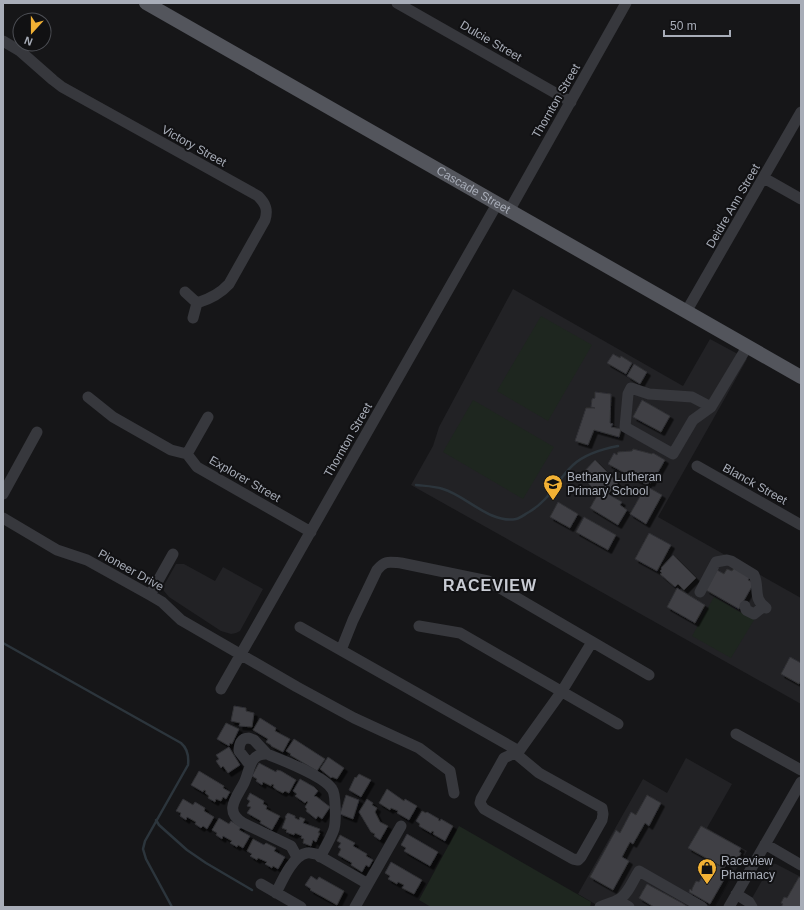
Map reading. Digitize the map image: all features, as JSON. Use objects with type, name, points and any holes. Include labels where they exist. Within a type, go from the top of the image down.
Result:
[{"type":"main road","name":"Cascade Street","points":[[146,3],[801,377]]},
{"type":"street","name":"Dulcie Street","points":[[397,3],[571,102]]},
{"type":"street","name":"Thornton Street","points":[[221,689],[310,532],[503,207],[571,102],[626,3]]},
{"type":"street","name":"Victory Street","points":[[3,41],[20,51],[62,87],[258,196],[263,202],[267,214],[265,220],[229,284],[217,295],[197,303]]},
{"type":"street","name":"Deidre Ann Street","points":[[686,312],[801,112]]},
{"type":"street","points":[[764,178],[801,199]]},
{"type":"street","points":[[185,292],[197,303],[193,318]]},
{"type":"street","points":[[711,407],[692,397],[649,394],[632,388],[628,394],[625,426],[673,454],[693,420],[711,407],[747,347]]},
{"type":"street","points":[[88,397],[113,416],[171,450],[187,454],[208,417]]},
{"type":"street","points":[[3,494],[37,432]]},
{"type":"street","name":"Explorer Street","points":[[187,454],[197,467],[310,532]]},
{"type":"street","name":"Blanck Street","points":[[697,466],[801,525]]},
{"type":"street","name":"Pioneer Drive","points":[[3,518],[57,550],[87,560],[150,595],[162,602],[182,620],[297,687],[354,718],[419,748],[450,771],[454,793]]},
{"type":"street","points":[[150,595],[173,554]]},
{"type":"street","points":[[700,592],[716,562],[727,560],[754,575],[757,586],[756,604]]},
{"type":"street","points":[[341,650],[353,620],[377,570],[382,564],[388,562],[401,563],[488,581],[649,675]]},
{"type":"street","points":[[419,626],[460,633],[618,724]]},
{"type":"street","points":[[300,628],[341,650],[517,752],[539,773],[602,808],[602,820],[581,857],[578,860],[573,860],[484,809],[480,803],[504,758],[517,752],[562,691],[592,642]]},
{"type":"street","points":[[736,734],[801,770]]},
{"type":"street","points":[[250,765],[239,751],[240,743],[249,738],[254,740],[267,754],[305,770],[333,789],[335,796],[335,826],[320,857]]},
{"type":"street","points":[[267,754],[258,755],[252,761],[244,782],[232,806],[238,820],[291,846],[297,857]]},
{"type":"street","points":[[728,907],[801,782]]},
{"type":"street","points":[[355,907],[401,826]]},
{"type":"street","points":[[765,844],[801,865]]},
{"type":"street","points":[[276,893],[297,857],[306,853],[316,854],[368,884]]},
{"type":"street","points":[[600,907],[617,900],[626,894],[639,871],[702,907]]},
{"type":"street","points":[[261,884],[301,907]]},
{"type":"street","points":[[736,894],[749,902],[752,907]]},
{"type":"street","points":[[617,900],[629,907]]},
{"type":"shaded area","name":"Bethany Lutheran Primary School","points":[[513,289],[683,386],[710,339],[747,359],[658,517],[801,598],[801,704],[411,485],[433,446],[439,427]]},
{"type":"shaded area","points":[[541,316],[592,345],[548,421],[497,391]]},
{"type":"shaded area","points":[[473,400],[554,447],[523,499],[443,452]]},
{"type":"shaded area","points":[[176,564],[184,564],[215,581],[223,567],[263,589],[240,631],[231,634],[221,631],[169,597],[164,591],[163,587]]},
{"type":"shaded area","points":[[714,597],[754,620],[731,658],[692,636]]},
{"type":"shaded area","points":[[686,758],[732,784],[707,828],[747,851],[714,907],[600,907],[578,894],[643,779],[667,793]]},
{"type":"shaded area","points":[[459,826],[591,902],[590,907],[431,907],[419,900]]},
{"type":"shaded area","points":[[772,863],[801,877],[801,907],[747,907]]},
{"type":"building","points":[[613,354],[620,358],[621,356],[632,363],[626,374],[607,363]]},
{"type":"building","points":[[634,364],[647,372],[640,384],[627,376]]},
{"type":"building","points":[[595,392],[611,394],[610,423],[613,424],[611,427],[621,429],[619,437],[594,430],[588,445],[575,441],[586,408],[595,408],[591,407],[592,399],[595,398]]},
{"type":"building","points":[[642,400],[670,416],[661,432],[633,417]]},
{"type":"building","points":[[633,449],[653,453],[665,460],[651,483],[649,482],[647,485],[608,464],[614,453],[617,455],[618,452],[632,451]]},
{"type":"building","points":[[595,460],[618,483],[608,494],[622,502],[620,505],[627,510],[618,525],[590,508],[598,494],[581,475]]},
{"type":"building","points":[[646,486],[662,495],[646,524],[630,514]]},
{"type":"building","points":[[558,502],[578,514],[570,528],[550,517]]},
{"type":"building","points":[[584,517],[616,535],[608,550],[576,532]]},
{"type":"building","points":[[649,533],[671,545],[657,571],[635,559]]},
{"type":"building","points":[[673,555],[696,578],[684,590],[678,584],[675,587],[660,574],[662,573],[660,571],[662,569],[661,568]]},
{"type":"building","points":[[735,567],[751,576],[748,580],[754,583],[739,609],[706,590],[717,570],[724,574],[727,569],[732,571]]},
{"type":"building","points":[[677,588],[705,605],[695,623],[667,607]]},
{"type":"building","points":[[790,657],[801,663],[801,681],[799,684],[781,674]]},
{"type":"building","points":[[234,706],[246,708],[246,711],[254,713],[252,727],[239,726],[240,723],[231,721]]},
{"type":"building","points":[[260,718],[276,728],[275,731],[290,739],[283,752],[271,746],[266,742],[268,739],[253,730]]},
{"type":"building","points":[[226,723],[239,729],[232,744],[230,743],[229,746],[217,739]]},
{"type":"building","points":[[294,739],[325,759],[317,771],[286,751]]},
{"type":"building","points":[[229,747],[240,765],[228,773],[223,766],[221,768],[216,761],[219,759],[216,755]]},
{"type":"building","points":[[328,757],[344,768],[337,779],[331,778],[320,769]]},
{"type":"building","points":[[259,763],[276,772],[277,770],[281,771],[296,780],[289,793],[285,791],[283,793],[277,790],[272,784],[271,786],[263,782],[262,785],[256,781],[257,779],[252,776]]},
{"type":"building","points":[[199,771],[224,786],[223,788],[230,792],[226,799],[223,797],[221,801],[216,799],[215,802],[208,798],[209,796],[205,793],[206,791],[204,790],[203,792],[191,785]]},
{"type":"building","points":[[359,774],[371,780],[361,797],[349,790],[355,777],[356,778]]},
{"type":"building","points":[[300,779],[314,787],[318,791],[314,796],[330,807],[322,819],[318,816],[316,819],[306,811],[307,809],[305,807],[308,802],[307,801],[305,803],[295,796],[297,794],[293,791]]},
{"type":"building","points":[[387,789],[404,801],[405,799],[417,806],[409,820],[397,813],[398,811],[391,808],[390,810],[379,803]]},
{"type":"building","points":[[250,793],[264,801],[263,804],[267,806],[266,809],[280,816],[272,830],[260,823],[261,821],[247,813],[251,807],[247,806],[250,801],[247,799]]},
{"type":"building","points":[[346,795],[359,800],[353,819],[340,814]]},
{"type":"building","points":[[647,795],[661,803],[649,826],[645,823],[633,844],[630,842],[622,857],[629,861],[613,890],[590,877],[616,830],[620,833],[631,812],[636,815]]},
{"type":"building","points":[[183,799],[193,805],[195,802],[205,808],[204,811],[214,817],[207,829],[203,826],[201,828],[195,824],[196,822],[187,817],[186,820],[180,816],[181,813],[176,811]]},
{"type":"building","points":[[367,799],[377,808],[375,812],[380,822],[388,826],[380,840],[371,832],[359,812]]},
{"type":"building","points":[[422,811],[427,812],[439,819],[438,820],[440,821],[441,819],[453,826],[445,841],[433,834],[434,832],[432,831],[431,833],[419,826],[420,824],[416,821]]},
{"type":"building","points":[[288,813],[295,816],[295,818],[299,820],[300,817],[305,819],[303,823],[320,829],[316,842],[313,840],[311,846],[303,843],[304,839],[301,838],[302,836],[295,833],[294,835],[286,832],[287,830],[282,828],[286,818],[285,817]]},
{"type":"building","points":[[219,818],[229,824],[231,821],[241,827],[239,830],[250,836],[243,848],[238,845],[237,847],[230,843],[232,841],[223,836],[222,839],[212,830]]},
{"type":"building","points":[[701,826],[741,848],[739,852],[741,853],[736,863],[729,860],[724,868],[688,848]]},
{"type":"building","points":[[407,834],[438,852],[430,866],[404,851],[406,848],[401,845]]},
{"type":"building","points":[[340,835],[355,843],[353,846],[367,854],[366,856],[373,860],[369,867],[366,865],[362,872],[351,865],[352,863],[338,855],[341,849],[338,847],[341,843],[337,841]]},
{"type":"building","points":[[253,839],[264,845],[266,843],[276,848],[274,851],[285,857],[278,869],[273,866],[272,868],[265,864],[267,862],[258,858],[257,860],[250,856],[252,854],[247,851]]},
{"type":"building","name":"Raceview Pharmacy","points":[[711,861],[729,871],[710,904],[689,892],[690,889],[692,891],[696,881],[699,882],[705,872],[703,870]]},
{"type":"building","points":[[391,862],[422,880],[414,894],[402,888],[404,885],[398,882],[397,884],[388,879],[390,876],[385,873]]},
{"type":"building","points":[[311,876],[317,880],[319,877],[344,891],[337,905],[310,890],[311,889],[305,885]]},
{"type":"building","points":[[799,877],[801,878],[801,907],[781,907],[784,897],[787,898]]},
{"type":"building","points":[[647,884],[688,907],[654,907],[639,898]]},
{"type":"waterway","points":[[416,485],[443,489],[487,513],[506,519],[516,519],[537,507],[548,496],[567,471],[578,461],[594,452],[618,446]]},
{"type":"waterway","points":[[3,643],[181,743],[187,750],[188,765],[145,841],[143,849],[146,859],[172,907]]},
{"type":"waterway","points":[[156,820],[159,825],[187,850],[252,890]]},
{"type":"place","name":"Bethany Lutheran Primary School","points":[[553,501]]},
{"type":"place","name":"Raceview Pharmacy","points":[[707,885]]},
{"type":"district","name":"RACEVIEW","points":[[490,585]]}]
